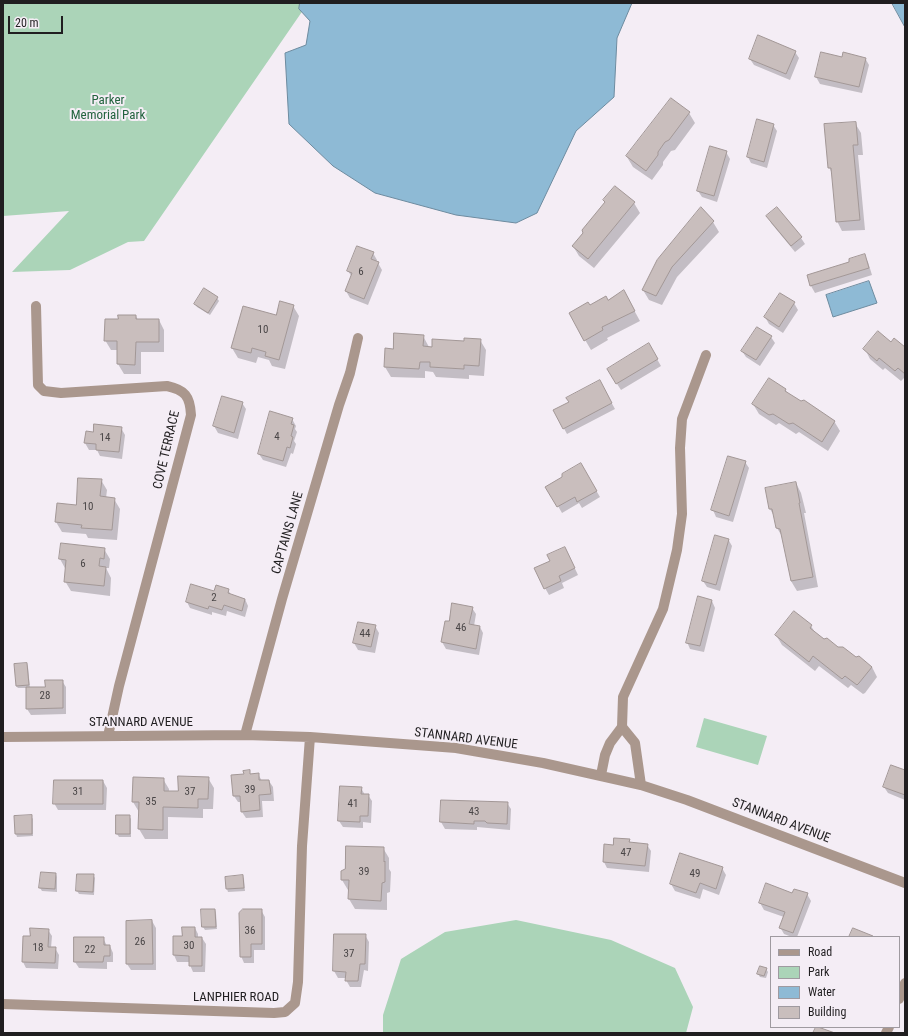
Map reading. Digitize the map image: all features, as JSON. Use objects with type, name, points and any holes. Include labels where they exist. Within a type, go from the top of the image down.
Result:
[{"type":"street","name":"COVE TERRACE","points":[[36,306],[38,385],[44,391],[61,393],[167,386],[179,388],[186,396],[190,404],[191,415],[119,686],[108,736]]},
{"type":"street","name":"CAPTAINS LANE","points":[[245,735],[282,599],[339,405],[350,373],[358,338]]},
{"type":"street","points":[[601,775],[610,743],[622,727],[623,697],[663,609],[677,550],[682,514],[680,448],[682,419],[706,356]]},
{"type":"street","points":[[622,727],[635,743],[641,785]]},
{"type":"street","name":"STANNARD AVENUE","points":[[3,737],[245,735],[310,737],[456,748],[543,763],[641,785],[694,802],[905,883]]},
{"type":"street","name":"LANPHIER ROAD","points":[[3,1004],[274,1013],[285,1012],[296,1003],[302,846],[310,737]]},
{"type":"street","points":[[900,997],[905,984]]},
{"type":"green space","name":"Parker Memorial Park","points":[[3,3],[308,3],[144,241],[128,242],[70,270],[12,272],[69,211],[3,216]]},
{"type":"green space","points":[[704,718],[767,736],[758,765],[696,747]]},
{"type":"green space","points":[[516,920],[611,940],[675,968],[693,1007],[686,1033],[383,1033],[383,1015],[401,959],[445,932]]},
{"type":"water","points":[[300,3],[632,3],[617,38],[614,97],[576,131],[537,213],[516,223],[456,215],[375,193],[333,166],[289,124],[285,53],[306,45],[310,21],[299,9]]},
{"type":"water","points":[[892,3],[905,3],[905,27]]},
{"type":"water","points":[[869,281],[877,303],[833,317],[826,295]]},
{"type":"building","points":[[758,35],[796,51],[786,74],[749,59]]},
{"type":"building","points":[[821,52],[842,57],[843,52],[866,58],[859,87],[815,77]]},
{"type":"building","points":[[671,98],[690,112],[669,140],[665,142],[658,152],[658,155],[646,171],[626,156]]},
{"type":"building","points":[[757,119],[774,124],[764,162],[747,157]]},
{"type":"building","points":[[856,122],[858,145],[853,145],[860,220],[836,222],[831,168],[828,168],[824,124]]},
{"type":"building","points":[[710,146],[727,151],[714,196],[697,191]]},
{"type":"building","points":[[615,186],[635,202],[588,259],[572,246],[583,233],[582,230],[605,202],[603,200]]},
{"type":"building","points":[[701,207],[714,221],[672,267],[656,296],[642,290],[657,260]]},
{"type":"building","points":[[777,207],[802,237],[791,246],[766,216]]},
{"type":"building","points":[[357,246],[374,252],[371,259],[379,262],[364,299],[345,291],[352,273],[347,271]]},
{"type":"building","points":[[865,254],[869,268],[810,286],[807,275],[849,262],[849,259]]},
{"type":"building","points":[[204,288],[218,297],[208,313],[194,304]]},
{"type":"building","points":[[624,290],[635,311],[602,327],[603,330],[584,341],[569,313],[588,302],[590,305],[606,296],[608,300]]},
{"type":"building","points":[[780,293],[795,302],[779,327],[764,317]]},
{"type":"building","points":[[280,301],[294,305],[279,360],[265,356],[266,352],[252,348],[251,353],[231,348],[243,306],[276,315]]},
{"type":"building","points":[[118,315],[136,315],[136,319],[159,319],[159,342],[136,342],[135,365],[117,364],[117,341],[104,341],[105,319],[118,319]]},
{"type":"building","points":[[757,327],[772,336],[756,360],[741,351]]},
{"type":"building","points":[[878,331],[891,342],[894,338],[905,347],[905,374],[898,368],[895,371],[879,358],[877,361],[863,349]]},
{"type":"building","points":[[394,333],[424,335],[423,346],[432,347],[432,339],[464,341],[464,338],[481,339],[479,366],[464,365],[464,369],[430,367],[430,362],[420,362],[419,369],[384,367],[385,348],[393,349]]},
{"type":"building","points":[[649,343],[658,359],[616,384],[607,369]]},
{"type":"building","points":[[769,378],[786,389],[785,391],[801,401],[804,400],[835,421],[822,442],[793,423],[789,424],[773,414],[769,415],[752,404]]},
{"type":"building","points":[[600,380],[612,403],[563,429],[553,410],[569,402],[566,398]]},
{"type":"building","points":[[222,396],[243,402],[234,433],[213,426]]},
{"type":"building","points":[[270,411],[293,418],[291,424],[294,425],[291,436],[293,437],[290,448],[287,447],[283,461],[258,454]]},
{"type":"building","points":[[94,424],[122,427],[119,452],[96,450],[96,444],[84,443],[86,431],[93,432]]},
{"type":"building","points":[[728,456],[746,461],[729,516],[711,510]]},
{"type":"building","points":[[581,463],[597,491],[577,502],[575,497],[557,507],[545,487],[562,477],[562,474]]},
{"type":"building","points":[[78,478],[102,479],[100,496],[115,498],[112,530],[81,528],[82,525],[55,522],[57,503],[76,505]]},
{"type":"building","points":[[796,482],[813,577],[791,581],[780,529],[776,528],[772,509],[769,509],[765,488]]},
{"type":"building","points":[[715,535],[729,539],[716,585],[702,581]]},
{"type":"building","points":[[61,543],[105,548],[104,559],[100,558],[99,566],[106,567],[104,586],[64,582],[66,560],[59,559]]},
{"type":"building","points":[[565,547],[575,568],[559,576],[561,581],[544,589],[534,568],[550,561],[547,555]]},
{"type":"building","points":[[191,584],[214,591],[216,585],[229,589],[228,593],[245,599],[242,611],[224,605],[222,610],[209,606],[208,609],[186,602]]},
{"type":"building","points":[[698,596],[712,600],[700,646],[686,643]]},
{"type":"building","points":[[452,603],[473,607],[469,624],[480,626],[476,649],[441,642],[445,621],[449,621]]},
{"type":"building","points":[[794,611],[812,625],[810,628],[824,639],[827,638],[838,647],[843,647],[856,657],[859,656],[872,667],[857,685],[845,676],[842,679],[813,656],[809,662],[775,635]]},
{"type":"building","points":[[358,622],[376,625],[371,647],[353,643]]},
{"type":"building","points":[[27,663],[29,685],[16,686],[14,664]]},
{"type":"building","points":[[45,680],[63,680],[63,708],[26,709],[26,687],[45,687]]},
{"type":"building","points":[[891,765],[905,770],[905,795],[883,787]]},
{"type":"building","points":[[250,770],[250,774],[259,773],[259,780],[269,780],[271,794],[259,795],[260,810],[241,812],[240,796],[233,796],[231,775],[244,774],[243,771]]},
{"type":"building","points":[[178,776],[209,777],[208,799],[198,799],[198,808],[163,807],[163,830],[138,829],[139,802],[132,802],[133,777],[164,778],[164,791],[178,791]]},
{"type":"building","points":[[54,780],[103,780],[103,804],[53,804]]},
{"type":"building","points":[[340,786],[362,787],[361,794],[369,794],[368,816],[360,816],[360,822],[338,821]]},
{"type":"building","points":[[441,800],[508,802],[507,824],[487,823],[485,821],[474,821],[474,824],[440,822]]},
{"type":"building","points":[[32,815],[32,834],[15,834],[14,816]]},
{"type":"building","points":[[116,815],[130,815],[130,834],[116,834]]},
{"type":"building","points":[[614,838],[630,839],[629,842],[648,844],[645,866],[603,862],[604,844],[613,845]]},
{"type":"building","points":[[346,846],[384,847],[385,882],[382,883],[381,901],[348,899],[349,880],[341,880],[341,871],[345,869]]},
{"type":"building","points":[[680,853],[723,867],[716,889],[700,883],[696,893],[670,884]]},
{"type":"building","points":[[41,872],[56,873],[55,889],[39,888]]},
{"type":"building","points":[[77,874],[94,874],[93,892],[76,891]]},
{"type":"building","points":[[243,875],[244,888],[226,889],[225,877]]},
{"type":"building","points":[[766,883],[792,893],[794,889],[808,893],[793,933],[779,928],[785,912],[759,903]]},
{"type":"building","points":[[201,909],[215,909],[216,927],[202,927]]},
{"type":"building","points":[[243,909],[262,909],[262,944],[251,944],[251,957],[240,957],[239,913]]},
{"type":"building","points":[[152,920],[153,964],[126,964],[126,921]]},
{"type":"building","points":[[182,927],[195,927],[195,937],[202,937],[202,966],[189,966],[189,956],[173,955],[173,936],[182,936]]},
{"type":"building","points":[[30,928],[49,929],[48,947],[56,947],[55,963],[22,962],[23,936],[30,936]]},
{"type":"building","points":[[853,928],[873,936],[849,936]]},
{"type":"building","points":[[334,934],[366,934],[365,964],[360,964],[358,981],[345,981],[346,972],[333,971]]},
{"type":"building","points":[[74,937],[104,937],[104,945],[110,945],[110,956],[104,956],[103,962],[74,962]]},
{"type":"building","points":[[760,966],[767,968],[764,976],[757,974]]},
{"type":"building","points":[[816,1028],[821,1028],[835,1033],[813,1033]]}]
